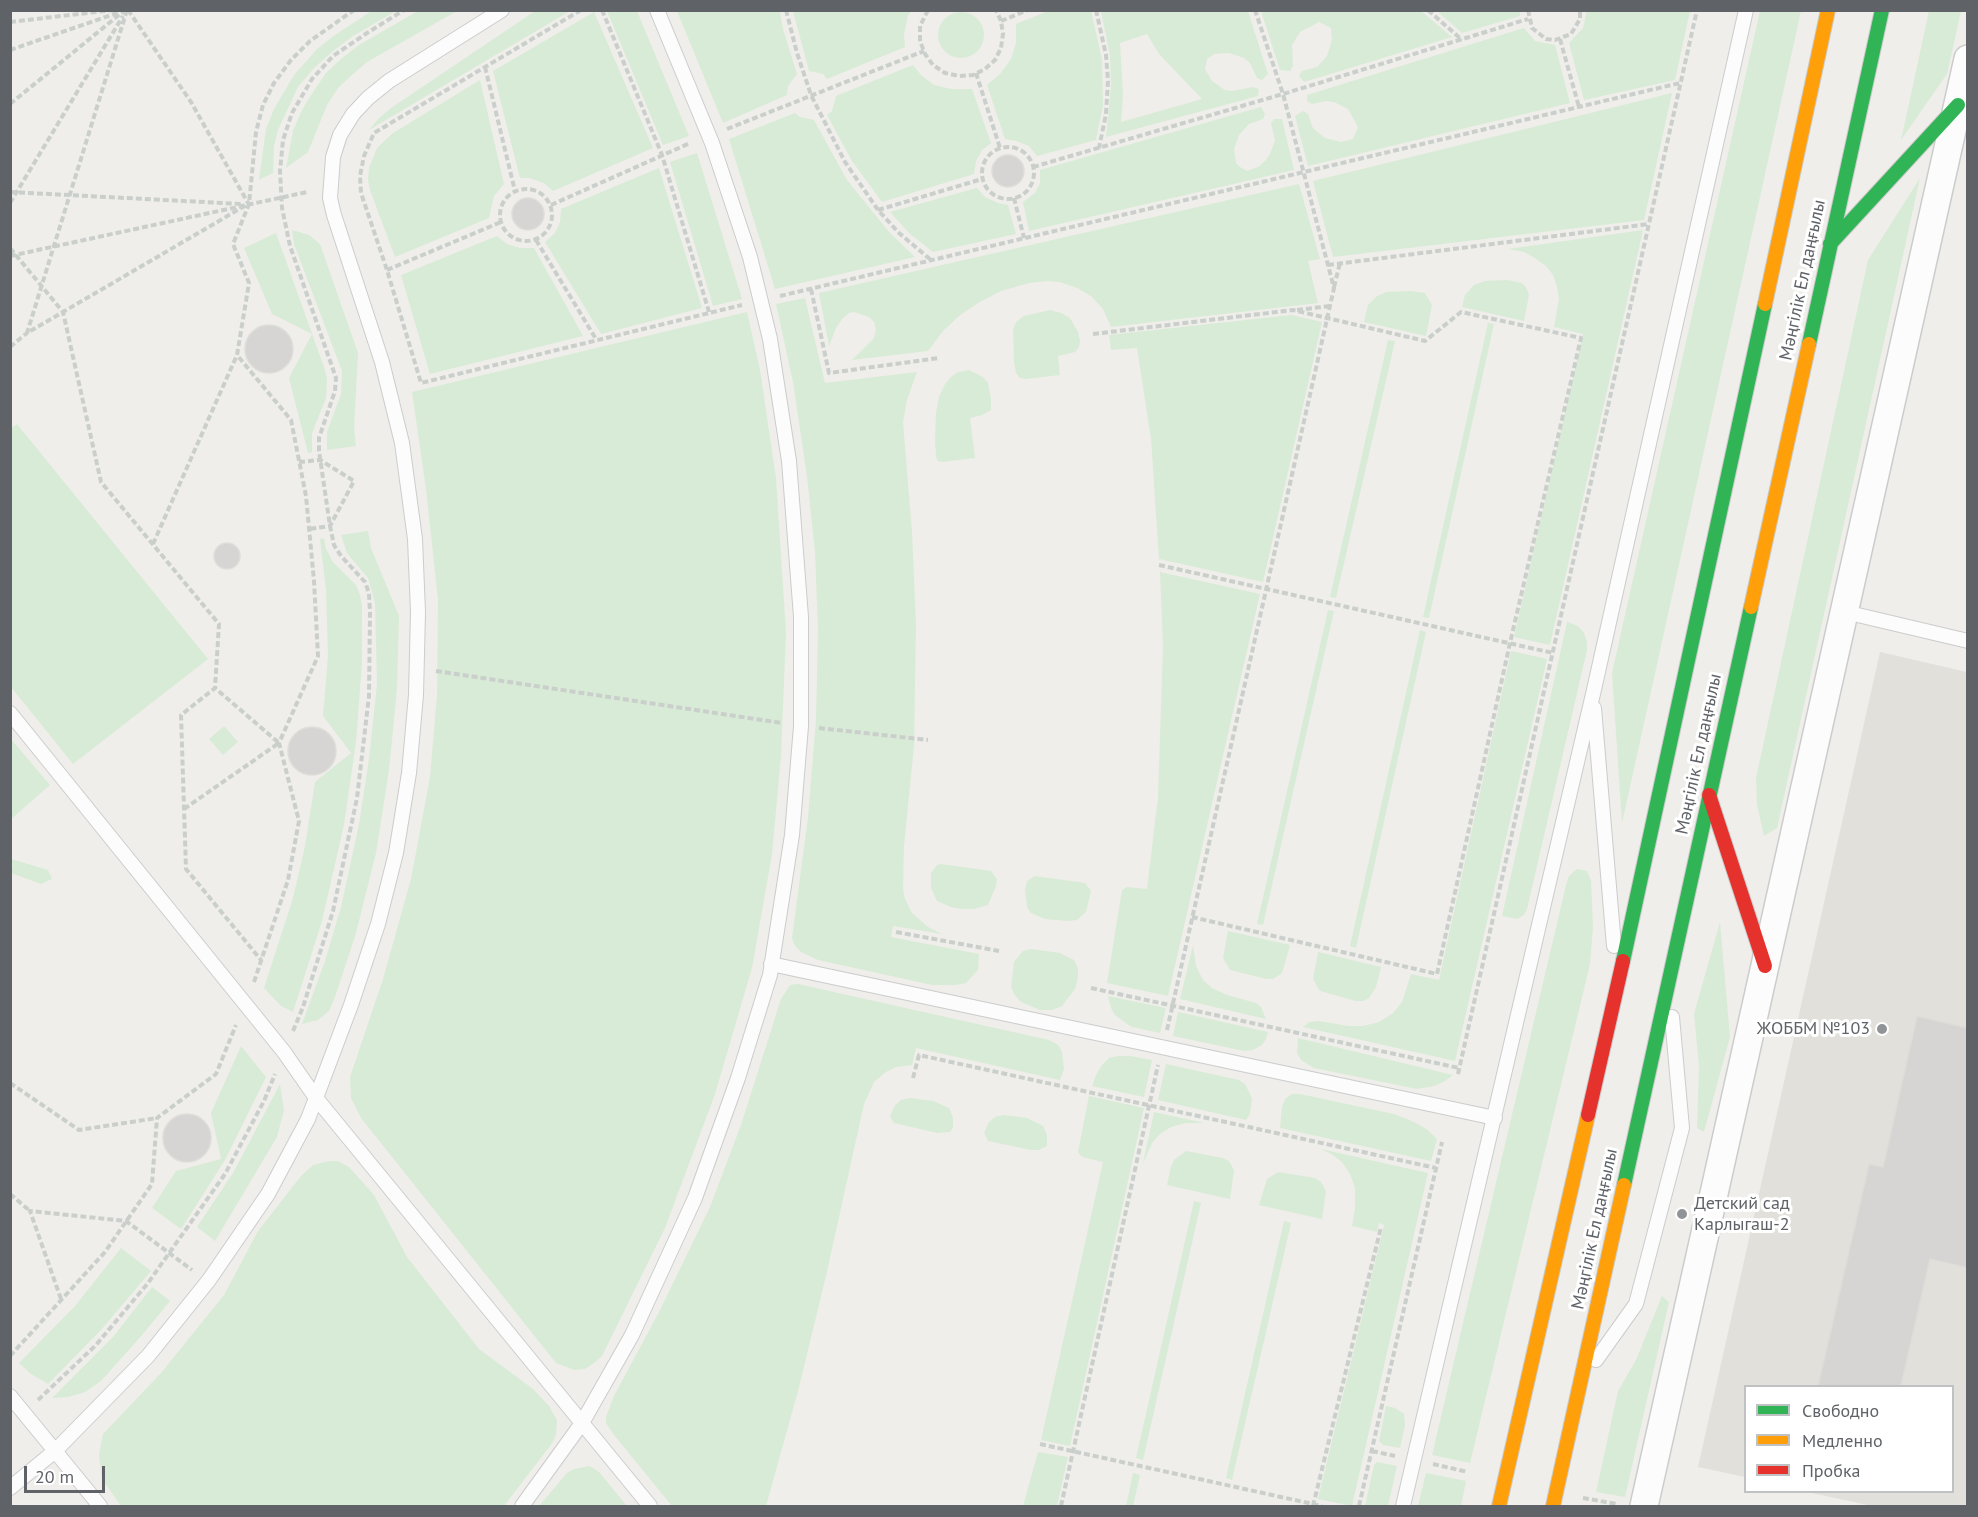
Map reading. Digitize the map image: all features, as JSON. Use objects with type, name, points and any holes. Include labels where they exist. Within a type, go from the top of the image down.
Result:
[{"type":"main road","name":"Мәңгілік Ел даңғылы","points":[[1500,1506],[1618,985],[1828,10]]},
{"type":"main road","name":"Мәңгілік Ел даңғылы","points":[[1554,1500],[1882,10]]},
{"type":"main road","points":[[1829,245],[1958,105]]},
{"type":"main road","points":[[1709,795],[1765,966]]},
{"type":"street","points":[[1633,1505],[1765,966],[1968,59]]},
{"type":"lane","points":[[10,1488],[55,1451],[148,1356],[209,1281],[268,1194],[308,1119],[339,1041],[378,924],[396,853],[409,773],[417,669],[418,612],[415,540],[402,443],[382,362],[330,198],[333,158],[340,135],[348,121],[368,98],[389,81],[502,10]]},
{"type":"lane","points":[[522,1506],[582,1423],[632,1335],[695,1198],[738,1078],[771,964],[792,835],[801,726],[801,617],[790,472],[770,339],[750,257],[712,143],[657,10]]},
{"type":"lane","points":[[1403,1506],[1593,694],[1746,10]]},
{"type":"lane","points":[[1845,612],[1968,641]]},
{"type":"lane","points":[[1593,694],[1618,985]]},
{"type":"lane","points":[[10,713],[284,1052],[316,1098],[651,1506]]},
{"type":"lane","points":[[771,964],[1495,1118]]},
{"type":"lane","points":[[1580,1381],[1636,1304],[1682,1128],[1669,977]]},
{"type":"lane","points":[[10,1396],[100,1506]]},
{"type":"path","points":[[10,22],[113,10]]},
{"type":"path","points":[[10,50],[126,10]]},
{"type":"path","points":[[10,104],[126,10]]},
{"type":"path","points":[[10,203],[126,10]]},
{"type":"path","points":[[27,333],[126,10]]},
{"type":"path","points":[[126,10],[192,102],[249,204]]},
{"type":"path","points":[[153,544],[237,355],[249,283],[233,244],[249,204],[256,132],[263,105],[274,83],[291,60],[310,41],[348,12],[354,10]]},
{"type":"path","points":[[24,1413],[96,1345],[148,1283],[225,1174],[264,1101],[303,1007],[333,911],[357,798],[369,696],[369,593],[365,582],[334,545],[320,460],[319,438],[335,391],[336,378],[290,246],[281,197],[280,171],[283,140],[292,113],[312,79],[333,56],[405,10]]},
{"type":"path","points":[[581,10],[374,133],[362,166],[360,176],[362,193],[421,383],[745,305]]},
{"type":"path","points":[[602,10],[662,155],[709,312]]},
{"type":"path","points":[[786,10],[811,95],[845,162],[878,210],[899,233],[932,260]]},
{"type":"path","points":[[928,10],[920,26],[920,41],[924,51],[933,65],[945,73],[959,76],[976,73],[995,60],[1001,48],[1003,34],[996,10]]},
{"type":"path","points":[[1001,21],[1028,10]]},
{"type":"path","points":[[1096,10],[1106,55],[1108,81],[1106,114],[1099,147]]},
{"type":"path","points":[[1255,10],[1282,94],[1334,288]]},
{"type":"path","points":[[1428,10],[1462,40]]},
{"type":"path","points":[[1528,10],[1528,19],[1532,28],[1546,39],[1560,39],[1571,34],[1576,27],[1580,10]]},
{"type":"path","points":[[1091,988],[1459,1071],[1697,10]]},
{"type":"path","points":[[1033,166],[1282,94],[1528,19]]},
{"type":"path","points":[[1560,39],[1579,107]]},
{"type":"path","points":[[723,130],[924,51]]},
{"type":"path","points":[[485,67],[515,191]]},
{"type":"path","points":[[976,73],[1000,147]]},
{"type":"path","points":[[773,298],[1680,83]]},
{"type":"path","points":[[551,205],[692,142]]},
{"type":"path","points":[[1000,147],[1013,147],[1021,150],[1028,155],[1033,166],[1033,179],[1030,186],[1025,193],[1014,198],[1000,198],[992,194],[985,187],[982,179],[984,161],[989,154],[1000,147]]},
{"type":"path","points":[[878,210],[982,179]]},
{"type":"path","points":[[523,189],[540,192],[551,205],[553,213],[549,229],[544,236],[536,240],[519,241],[504,230],[501,222],[503,204],[515,191],[523,189]]},
{"type":"path","points":[[10,192],[249,204]]},
{"type":"path","points":[[10,256],[307,192]]},
{"type":"path","points":[[1014,198],[1024,238]]},
{"type":"path","points":[[10,347],[27,333],[249,204]]},
{"type":"path","points":[[387,270],[501,222]]},
{"type":"path","points":[[1328,265],[1649,224]]},
{"type":"path","points":[[536,240],[596,340]]},
{"type":"path","points":[[10,248],[63,312],[101,482],[219,624],[215,688],[181,715],[186,869],[261,960]]},
{"type":"path","points":[[1166,1033],[1340,263]]},
{"type":"path","points":[[812,289],[829,373],[939,358]]},
{"type":"path","points":[[1093,334],[1330,306]]},
{"type":"path","points":[[1192,917],[1437,974],[1510,643],[1581,338],[1461,312],[1425,341],[1327,320],[1293,310]]},
{"type":"path","points":[[184,809],[279,743],[318,656],[309,529],[291,420],[237,355]]},
{"type":"path","points":[[299,462],[320,460],[354,481],[330,526]]},
{"type":"path","points":[[309,529],[330,526]]},
{"type":"path","points":[[1159,565],[1553,653]]},
{"type":"path","points":[[417,669],[801,726],[928,740]]},
{"type":"path","points":[[10,1083],[79,1130],[157,1118],[216,1074],[245,1004],[288,880],[299,821],[279,743],[215,688]]},
{"type":"path","points":[[896,932],[999,951]]},
{"type":"path","points":[[913,1078],[919,1055],[1436,1168]]},
{"type":"path","points":[[1061,1506],[1159,1062]]},
{"type":"path","points":[[10,1356],[105,1252],[152,1184],[157,1118]]},
{"type":"path","points":[[1359,1506],[1442,1142]]},
{"type":"path","points":[[10,1194],[30,1211],[62,1299]]},
{"type":"path","points":[[30,1211],[126,1221],[193,1270]]},
{"type":"path","points":[[1313,1505],[1381,1227]]},
{"type":"path","points":[[1040,1444],[1322,1506]]},
{"type":"path","points":[[1372,1451],[1398,1457]]},
{"type":"path","points":[[1429,1463],[1468,1472]]},
{"type":"path","points":[[1554,1500],[1633,1505]]},
{"type":"shaded area","name":"ЖОББМ №103","points":[[1880,652],[1967,672],[1967,1506],[1872,1506],[1812,1493],[1954,1493],[1954,1385],[1744,1385],[1744,1477],[1698,1467]]},
{"type":"green space","points":[[373,10],[396,11],[353,36],[333,51],[298,87],[278,130],[274,146],[273,173],[259,180],[266,129],[274,109],[294,75],[317,49]]},
{"type":"green space","points":[[793,10],[911,11],[904,34],[905,47],[827,79],[823,74],[809,71]]},
{"type":"green space","points":[[1051,10],[1091,11],[1102,59],[1103,106],[1096,140],[1037,156],[1029,146],[1005,139],[987,85],[1000,74],[1011,59],[1016,43],[1016,24]]},
{"type":"green space","points":[[418,11],[457,11],[367,62],[353,74],[338,88],[327,105],[308,152],[286,168],[293,131],[301,112],[326,73],[359,45]]},
{"type":"green space","points":[[535,11],[570,11],[369,130],[391,108]]},
{"type":"green space","points":[[607,11],[637,11],[689,136],[663,145]]},
{"type":"green space","points":[[677,11],[780,11],[797,74],[788,86],[787,95],[723,123]]},
{"type":"green space","points":[[1101,11],[1248,11],[1268,74],[1262,80],[1257,78],[1250,63],[1244,58],[1229,53],[1214,54],[1207,59],[1205,69],[1212,81],[1225,90],[1253,87],[1259,89],[1258,96],[1106,137],[1111,86],[1110,56]],"holes":[[[1147,34],[1159,54],[1202,99],[1121,122],[1123,95],[1120,43]]]},
{"type":"green space","points":[[1261,11],[1421,11],[1452,37],[1304,82],[1299,76],[1302,71],[1317,67],[1327,56],[1332,40],[1331,28],[1319,22],[1300,32],[1292,45],[1293,66],[1290,71],[1280,70]]},
{"type":"green space","points":[[1437,11],[1520,11],[1520,16],[1462,33]]},
{"type":"green space","points":[[1587,11],[1690,11],[1675,80],[1584,100],[1569,43],[1583,28]]},
{"type":"green space","points":[[1760,11],[1801,11],[1622,823],[1612,673]]},
{"type":"green space","points":[[1929,11],[1961,11],[1947,74],[1901,140]]},
{"type":"green space","points":[[594,12],[653,148],[553,191],[544,183],[529,178],[520,178],[493,71]]},
{"type":"green space","points":[[961,12],[977,19],[984,35],[977,51],[961,58],[945,51],[938,35],[945,19]]},
{"type":"green space","points":[[1524,28],[1535,41],[1555,45],[1570,103],[1308,166],[1295,116],[1303,111],[1308,114],[1313,128],[1325,138],[1341,142],[1353,139],[1358,127],[1348,109],[1334,102],[1312,104],[1307,101],[1307,95]]},
{"type":"green space","points":[[913,65],[934,85],[951,89],[972,89],[991,143],[982,150],[976,161],[974,174],[882,202],[852,161],[827,115],[832,111],[836,96]]},
{"type":"green space","points":[[480,80],[504,184],[494,196],[489,218],[395,257],[368,180],[369,168],[377,148],[393,133]]},
{"type":"green space","points":[[1672,93],[1644,220],[1333,257],[1313,181]]},
{"type":"green space","points":[[1261,107],[1265,114],[1263,119],[1249,124],[1239,135],[1234,149],[1236,163],[1247,171],[1258,167],[1265,161],[1275,140],[1271,124],[1274,119],[1282,119],[1294,170],[1029,231],[1023,202],[1035,193],[1040,183],[1040,170]]},
{"type":"green space","points":[[795,113],[800,117],[814,120],[847,180],[889,232],[915,257],[775,289],[729,139]]},
{"type":"green space","points":[[697,153],[742,299],[713,306],[670,162]]},
{"type":"green space","points":[[659,168],[702,308],[601,334],[545,242],[555,233],[560,222],[561,209]]},
{"type":"green space","points":[[1920,178],[1777,828],[1764,836],[1757,805],[1756,778],[1868,260]]},
{"type":"green space","points":[[1299,184],[1320,259],[1308,261],[1318,303],[1111,327],[1103,309],[1091,296],[1060,282],[1047,281],[1029,283],[1001,291],[978,303],[943,331],[928,351],[852,360],[874,338],[876,329],[869,317],[854,312],[842,319],[829,346],[819,293]]},
{"type":"green space","points":[[977,188],[985,197],[1008,205],[1016,234],[933,252],[910,234],[890,212]]},
{"type":"green space","points":[[292,230],[309,235],[320,244],[358,353],[354,429],[356,446],[327,450],[327,432],[341,394],[342,371],[294,244]]},
{"type":"green space","points":[[1643,230],[1550,645],[1514,637],[1583,334],[1554,327],[1559,299],[1553,275],[1546,266],[1524,252],[1508,249]]},
{"type":"green space","points":[[276,233],[325,370],[327,379],[326,398],[312,433],[312,452],[308,453],[289,378],[312,334],[272,314],[244,248]]},
{"type":"green space","points":[[497,236],[507,244],[520,248],[534,248],[583,336],[430,374],[401,275]]},
{"type":"green space","points":[[1507,280],[1522,283],[1526,287],[1529,295],[1524,321],[1462,307],[1465,295],[1474,285],[1485,281]]},
{"type":"green space","points":[[1387,292],[1425,293],[1432,305],[1426,336],[1364,322],[1368,305],[1377,296]]},
{"type":"green space","points":[[805,298],[825,383],[917,372],[907,400],[903,422],[912,532],[916,625],[914,746],[904,846],[903,888],[905,899],[912,913],[928,927],[942,934],[893,926],[891,937],[979,954],[978,970],[966,983],[932,985],[818,960],[801,952],[795,946],[792,938],[808,817],[816,720],[818,630],[815,552],[807,477],[793,382],[776,304]]},
{"type":"green space","points":[[1050,310],[1070,318],[1078,332],[1079,347],[1075,352],[1058,356],[1060,375],[1020,378],[1016,373],[1014,362],[1013,330],[1016,322],[1024,316]]},
{"type":"green space","points":[[747,312],[760,370],[776,478],[786,633],[781,756],[772,854],[752,968],[715,1094],[665,1228],[602,1356],[585,1369],[574,1370],[556,1363],[361,1118],[351,1098],[350,1077],[383,979],[411,879],[430,777],[437,695],[438,600],[426,489],[412,392]]},
{"type":"green space","points":[[1291,315],[1322,322],[1263,582],[1159,559],[1151,439],[1137,348],[1111,350],[1109,335]]},
{"type":"green space","points":[[1488,323],[1494,324],[1429,618],[1423,617]]},
{"type":"green space","points":[[1388,340],[1395,341],[1336,598],[1330,597]]},
{"type":"green space","points":[[969,370],[983,377],[988,383],[991,399],[991,410],[970,418],[975,458],[938,461],[935,439],[939,397],[952,376]]},
{"type":"green space","points":[[17,424],[208,659],[73,764],[11,687],[10,429]]},
{"type":"green space","points":[[368,531],[371,548],[399,616],[397,689],[389,770],[376,853],[356,933],[335,997],[329,1011],[318,1020],[302,1024],[325,961],[341,907],[359,824],[369,759],[377,684],[375,603],[368,578],[347,553],[341,535]]},
{"type":"green space","points":[[324,538],[326,549],[333,562],[356,585],[360,595],[362,662],[356,742],[344,825],[322,921],[293,1012],[281,1006],[264,988],[293,898],[305,846],[315,782],[351,753],[323,716],[328,656],[326,590],[320,539]]},
{"type":"green space","points":[[1160,572],[1260,594],[1168,996],[1107,983],[1122,890],[1127,887],[1147,889],[1158,797],[1163,646]]},
{"type":"green space","points":[[1328,610],[1334,611],[1263,925],[1257,924]]},
{"type":"green space","points":[[1567,622],[1578,626],[1584,633],[1587,650],[1527,909],[1524,915],[1517,919],[1502,916]]},
{"type":"green space","points":[[1420,630],[1426,632],[1356,948],[1350,946]]},
{"type":"green space","points":[[1511,651],[1547,659],[1455,1061],[1303,1027],[1309,1022],[1319,1021],[1348,1026],[1363,1026],[1379,1022],[1393,1013],[1402,1002],[1411,974],[1439,980]]},
{"type":"green space","points":[[224,726],[238,742],[223,755],[209,739]]},
{"type":"green space","points":[[10,738],[50,785],[11,819],[10,819]]},
{"type":"green space","points":[[11,859],[48,870],[52,879],[41,884],[11,873],[13,866]]},
{"type":"green space","points":[[937,865],[991,871],[997,879],[988,905],[974,909],[962,909],[937,901],[931,888],[931,873]]},
{"type":"green space","points":[[1577,869],[1587,871],[1591,881],[1593,927],[1590,964],[1470,1463],[1432,1455],[1566,885],[1569,876]]},
{"type":"green space","points":[[1035,876],[1085,883],[1091,891],[1086,912],[1077,920],[1068,921],[1045,919],[1031,913],[1027,907],[1025,890],[1027,881]]},
{"type":"green space","points":[[1720,922],[1730,1037],[1704,1132],[1697,1128],[1699,1067],[1694,1014]]},
{"type":"green space","points":[[1228,931],[1290,945],[1282,973],[1273,979],[1266,979],[1230,970],[1223,958]]},
{"type":"green space","points":[[1193,945],[1196,966],[1203,980],[1212,988],[1227,995],[1256,1003],[1261,1007],[1266,1019],[1180,999]]},
{"type":"green space","points":[[1031,949],[1060,953],[1074,960],[1078,968],[1078,978],[1075,989],[1062,1006],[1052,1010],[1040,1010],[1021,1002],[1014,994],[1011,987],[1014,962],[1023,951]]},
{"type":"green space","points":[[1318,952],[1381,967],[1376,987],[1369,998],[1356,1001],[1320,991],[1313,979]]},
{"type":"green space","points":[[798,984],[1049,1040],[1058,1045],[1062,1052],[1064,1069],[1060,1080],[916,1048],[912,1065],[896,1067],[874,1082],[864,1104],[798,1391],[766,1506],[672,1506],[614,1435],[606,1423],[606,1417],[614,1396],[660,1310],[710,1207],[741,1125],[781,999],[790,985]]},
{"type":"green space","points":[[1108,996],[1166,1008],[1160,1033],[1132,1027],[1123,1021],[1115,1015]]},
{"type":"green space","points":[[1178,1012],[1268,1032],[1262,1045],[1253,1050],[1244,1051],[1173,1036]]},
{"type":"green space","points":[[1298,1038],[1453,1075],[1434,1086],[1417,1089],[1314,1068],[1301,1060],[1297,1053]]},
{"type":"green space","points":[[241,1046],[266,1077],[225,1160],[181,1229],[152,1208],[176,1171],[221,1159],[211,1113]]},
{"type":"green space","points":[[1118,1056],[1152,1060],[1144,1097],[1092,1086],[1102,1065],[1109,1058]]},
{"type":"green space","points":[[1166,1064],[1239,1080],[1245,1084],[1252,1098],[1250,1114],[1246,1120],[1158,1100]]},
{"type":"green space","points":[[280,1084],[284,1110],[277,1137],[215,1241],[197,1227],[233,1173]]},
{"type":"green space","points":[[1292,1094],[1394,1114],[1414,1122],[1428,1130],[1437,1139],[1431,1161],[1280,1128],[1282,1106],[1286,1098]]},
{"type":"green space","points":[[1089,1096],[1144,1108],[1070,1446],[1041,1440],[1103,1162],[1081,1156],[1078,1152]]},
{"type":"green space","points":[[910,1098],[933,1101],[949,1108],[953,1118],[953,1128],[950,1132],[937,1133],[894,1123],[890,1116],[895,1105],[901,1100]]},
{"type":"green space","points":[[1154,1112],[1204,1123],[1185,1123],[1171,1127],[1160,1134],[1152,1143],[1143,1163]]},
{"type":"green space","points":[[1004,1115],[1027,1118],[1043,1126],[1047,1135],[1047,1146],[1039,1150],[1031,1150],[988,1141],[984,1133],[989,1122],[995,1117]]},
{"type":"green space","points":[[1321,1149],[1428,1173],[1352,1506],[1318,1499],[1384,1225],[1379,1223],[1377,1232],[1352,1226],[1355,1188],[1350,1174],[1342,1162]]},
{"type":"green space","points":[[1186,1151],[1229,1161],[1234,1170],[1230,1199],[1167,1185],[1171,1166],[1175,1159]]},
{"type":"green space","points":[[338,1161],[349,1167],[374,1195],[407,1257],[479,1349],[533,1389],[549,1406],[557,1420],[553,1442],[504,1506],[121,1506],[102,1479],[99,1455],[103,1434],[161,1373],[224,1295],[258,1231],[301,1176],[313,1165]]},
{"type":"green space","points":[[1278,1172],[1315,1178],[1321,1182],[1326,1191],[1322,1219],[1259,1205],[1267,1179]]},
{"type":"green space","points":[[1194,1201],[1201,1203],[1143,1460],[1136,1458]]},
{"type":"green space","points":[[1284,1221],[1291,1223],[1232,1480],[1226,1478]]},
{"type":"green space","points":[[121,1248],[151,1271],[101,1330],[48,1384],[31,1374],[19,1363],[75,1306]]},
{"type":"green space","points":[[152,1287],[170,1301],[101,1381],[85,1392],[68,1397],[52,1398],[113,1337]]},
{"type":"green space","points":[[1662,1296],[1669,1302],[1625,1497],[1596,1492],[1618,1391],[1636,1360]]},
{"type":"green space","points":[[1386,1406],[1395,1408],[1404,1414],[1405,1425],[1400,1448],[1383,1445],[1379,1441]]},
{"type":"green space","points":[[1038,1452],[1068,1457],[1057,1506],[1023,1506]]},
{"type":"green space","points":[[1377,1462],[1397,1466],[1388,1506],[1365,1506],[1374,1465]]},
{"type":"green space","points":[[590,1466],[599,1472],[627,1506],[539,1506],[567,1473]]},
{"type":"green space","points":[[1133,1473],[1140,1475],[1133,1506],[1126,1506]]},
{"type":"green space","points":[[1426,1473],[1466,1481],[1461,1506],[1418,1506]]},
{"type":"building","points":[[1008,155],[1019,160],[1024,171],[1019,182],[1008,187],[997,182],[992,171],[997,160]]},
{"type":"building","points":[[528,198],[539,203],[544,214],[539,225],[528,230],[517,225],[512,214],[517,203]]},
{"type":"building","points":[[264,325],[274,325],[286,332],[293,344],[293,354],[286,366],[274,373],[264,373],[249,362],[245,354],[245,344],[256,329]]},
{"type":"building","points":[[227,543],[236,547],[240,556],[236,565],[227,569],[218,565],[214,556],[218,547]]},
{"type":"building","points":[[307,727],[317,727],[329,734],[336,746],[336,756],[329,768],[317,775],[307,775],[292,764],[288,756],[288,746],[299,731]]},
{"type":"building","points":[[1917,1016],[1968,1028],[1968,1268],[1930,1259],[1901,1385],[1818,1385],[1869,1164],[1883,1167]]},
{"type":"building","points":[[182,1114],[192,1114],[204,1121],[211,1133],[211,1143],[204,1155],[192,1162],[182,1162],[167,1151],[163,1143],[163,1133],[174,1118]]},
{"type":"traffic: fast","points":[[1809,344],[1882,10]]},
{"type":"traffic: fast","points":[[1830,244],[1958,105]]},
{"type":"traffic: fast","points":[[1623,961],[1765,304]]},
{"type":"traffic: fast","points":[[1624,1185],[1751,607]]},
{"type":"traffic: slow","points":[[1765,304],[1828,10]]},
{"type":"traffic: slow","points":[[1751,607],[1809,344]]},
{"type":"traffic: slow","points":[[1499,1506],[1588,1115]]},
{"type":"traffic: slow","points":[[1553,1506],[1624,1185]]},
{"type":"traffic: jam","points":[[1709,795],[1765,966]]},
{"type":"traffic: jam","points":[[1588,1115],[1623,961]]},
{"type":"place","name":"ЖОББМ №103","points":[[1882,1029]]},
{"type":"place","name":"Детский сад Карлыгаш-2","points":[[1682,1214]]}]
